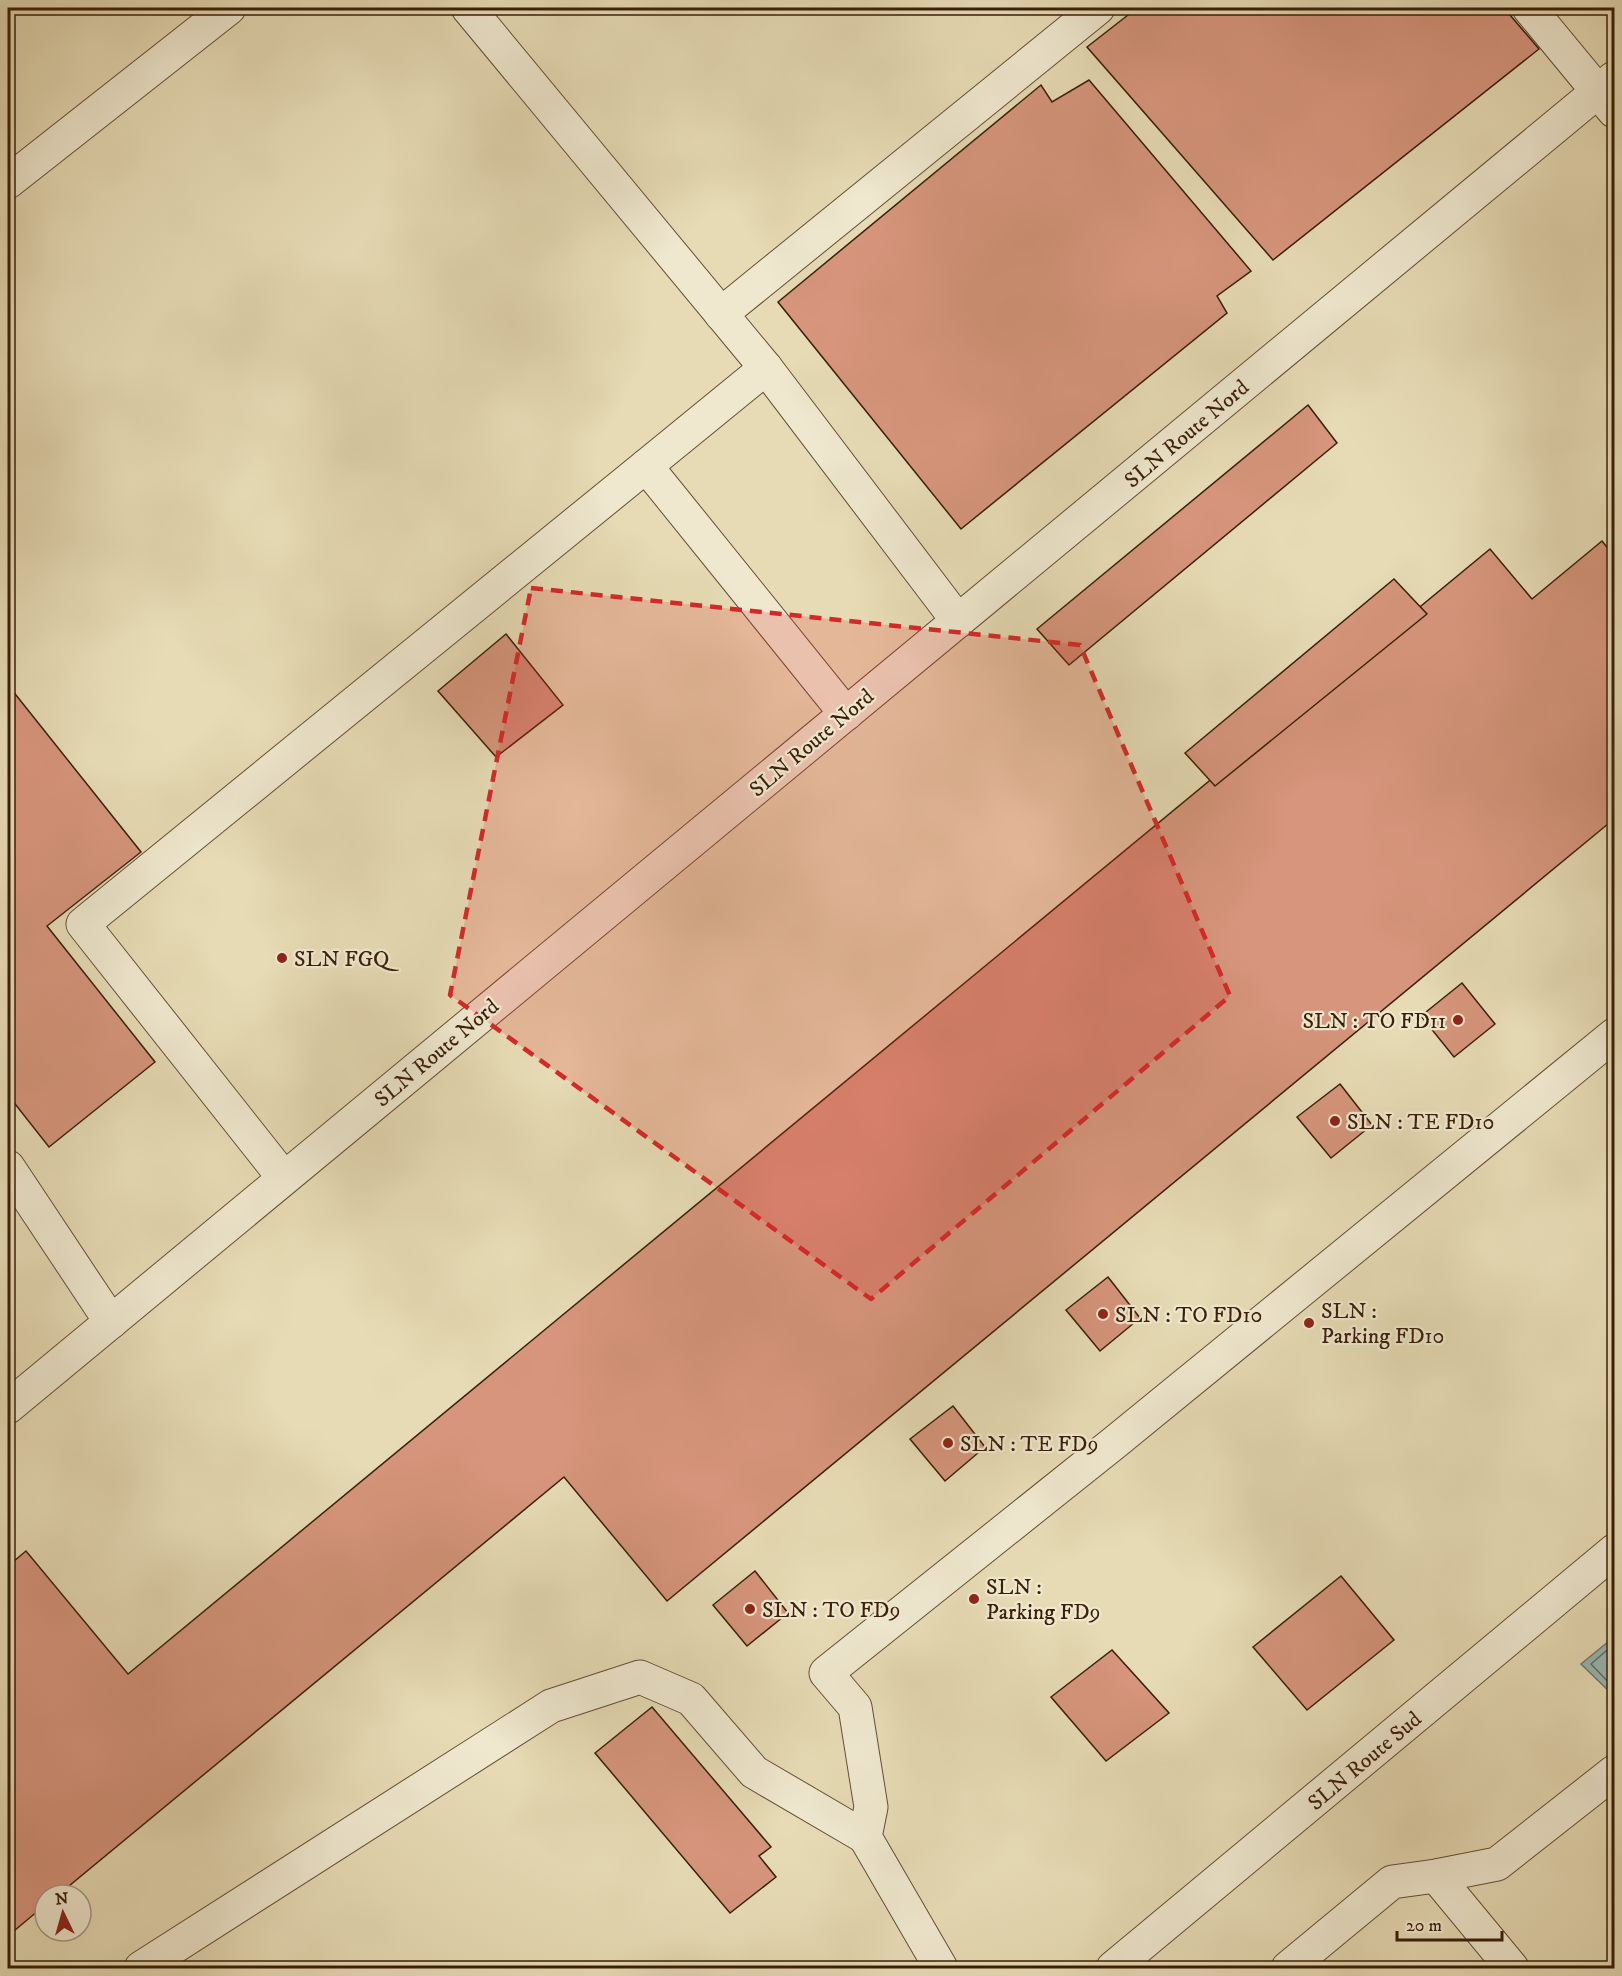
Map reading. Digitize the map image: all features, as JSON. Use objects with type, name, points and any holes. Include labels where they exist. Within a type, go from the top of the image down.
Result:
[{"type":"lane","points":[[8,182],[229,8]]},
{"type":"lane","points":[[468,8],[766,368],[958,621]]},
{"type":"lane","points":[[721,314],[1098,8]]},
{"type":"lane","points":[[1528,8],[1609,93]]},
{"type":"lane","name":"SLN Route Nord","points":[[8,1407],[958,621],[1609,93]]},
{"type":"lane","points":[[284,1178],[83,924],[766,368]]},
{"type":"lane","points":[[646,466],[846,714]]},
{"type":"lane","points":[[941,1968],[868,1822],[855,1707],[826,1673],[1113,1443],[1614,1035]]},
{"type":"lane","points":[[8,1167],[111,1322]]},
{"type":"lane","name":"SLN Route Sud","points":[[1113,1968],[1614,1551]]},
{"type":"lane","points":[[141,1968],[551,1706],[640,1677],[690,1699],[754,1772],[868,1822]]},
{"type":"lane","points":[[1288,1968],[1392,1882],[1497,1864],[1614,1772]]},
{"type":"lane","points":[[1436,1876],[1504,1966]]},
{"type":"highlighted area","points":[[531,588],[1080,645],[1230,996],[871,1299],[450,995]]},
{"type":"water","points":[[1614,1637],[1614,1696],[1581,1664]]},
{"type":"building","points":[[1137,8],[1504,8],[1539,49],[1273,260],[1087,47]]},
{"type":"building","points":[[1089,80],[1251,271],[1217,296],[1227,313],[961,529],[778,302],[1041,85],[1052,102]]},
{"type":"building","points":[[1308,405],[1337,443],[1069,665],[1037,629]]},
{"type":"building","points":[[1602,541],[1614,556],[1614,819],[667,1601],[564,1477],[73,1883],[33,1883],[33,1915],[8,1936],[8,1566],[26,1551],[128,1674],[1490,549],[1532,599]]},
{"type":"building","points":[[1394,579],[1427,614],[1215,786],[1185,753]]},
{"type":"building","points":[[506,634],[563,705],[496,757],[438,691]]},
{"type":"building","points":[[8,685],[141,852],[47,926],[155,1062],[49,1147],[8,1095]]},
{"type":"building","name":"SLN : TO FD11","points":[[1462,983],[1495,1024],[1454,1057],[1421,1016]]},
{"type":"building","name":"SLN : TE FD10","points":[[1340,1084],[1372,1125],[1331,1158],[1297,1117]]},
{"type":"building","name":"SLN : TO FD10","points":[[1108,1277],[1140,1318],[1100,1351],[1066,1310]]},
{"type":"building","name":"SLN : TE FD9","points":[[953,1406],[985,1447],[945,1481],[910,1439]]},
{"type":"building","name":"SLN : TO FD9","points":[[755,1571],[788,1613],[747,1646],[713,1605]]},
{"type":"building","points":[[1341,1576],[1394,1640],[1307,1710],[1253,1647]]},
{"type":"building","points":[[1112,1650],[1169,1713],[1106,1761],[1051,1697]]},
{"type":"building","points":[[652,1707],[771,1847],[759,1856],[776,1877],[730,1913],[595,1753]]},
{"type":"place","name":"SLN FGQ","points":[[282,958]]},
{"type":"place","name":"SLN : TO FD11","points":[[1458,1020]]},
{"type":"place","name":"SLN : TE FD10","points":[[1335,1121]]},
{"type":"place","name":"SLN : TO FD10","points":[[1103,1314]]},
{"type":"place","name":"SLN : Parking FD10","points":[[1309,1323]]},
{"type":"place","name":"SLN : TE FD9","points":[[948,1443]]},
{"type":"place","name":"SLN : Parking FD9","points":[[974,1599]]},
{"type":"place","name":"SLN : TO FD9","points":[[750,1609]]}]
